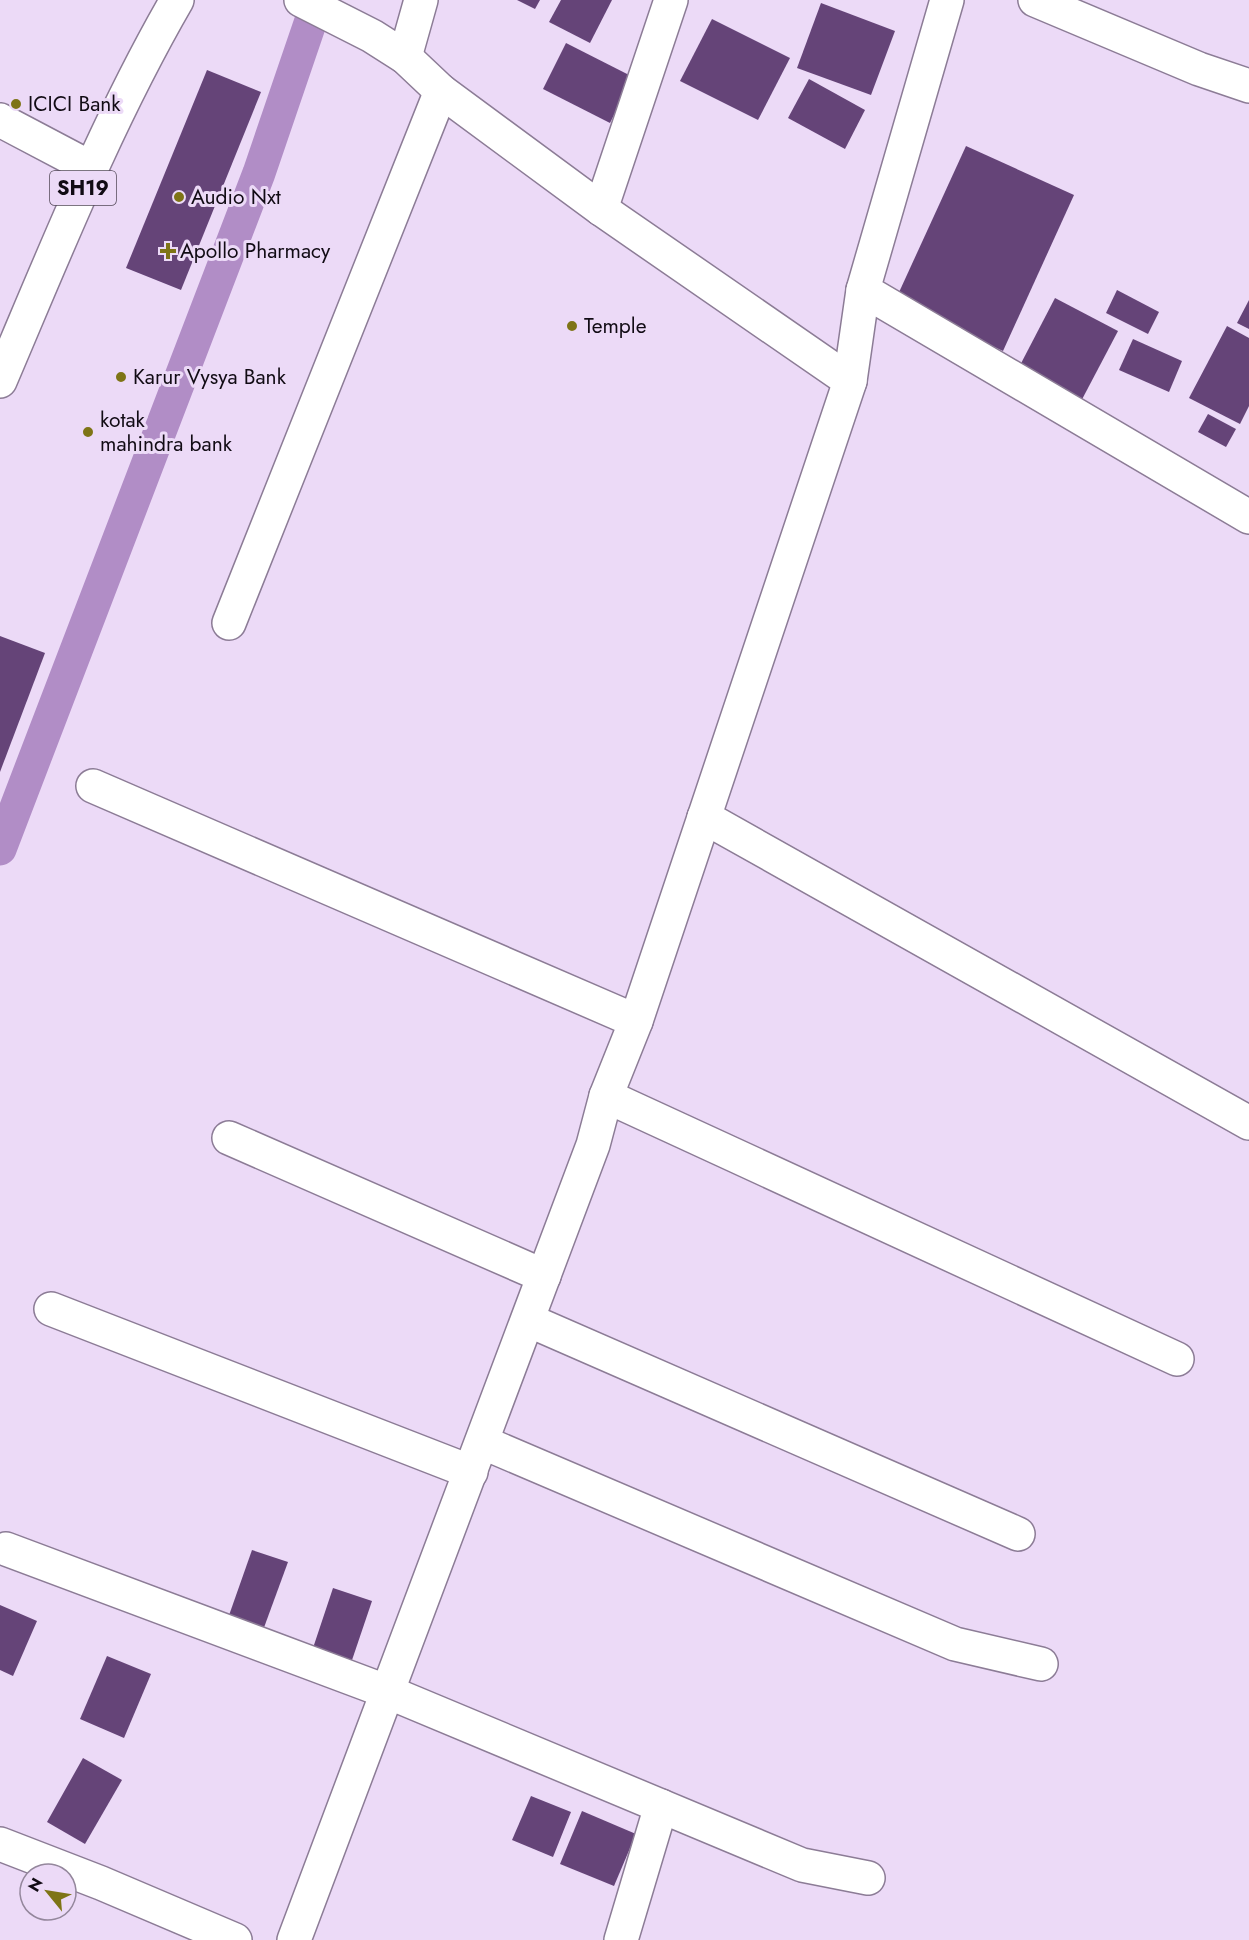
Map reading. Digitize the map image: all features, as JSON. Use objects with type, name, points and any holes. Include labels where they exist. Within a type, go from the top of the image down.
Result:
[{"type":"street","name":"SH19","points":[[0,381],[91,168],[155,39],[177,0]]},
{"type":"street","points":[[302,0],[372,36],[405,57],[441,91],[846,394]]},
{"type":"street","points":[[405,57],[421,0]]},
{"type":"street","points":[[601,209],[671,0]]},
{"type":"street","points":[[294,1940],[528,1320],[593,1145],[606,1096],[636,1021],[846,394],[863,291],[947,0]]},
{"type":"street","points":[[1035,0],[1199,69],[1249,86]]},
{"type":"street","points":[[229,624],[441,91]]},
{"type":"street","points":[[0,120],[91,168]]},
{"type":"street","points":[[863,291],[1249,517]]},
{"type":"street","points":[[93,786],[636,1021]]},
{"type":"street","points":[[704,817],[1249,1123]]},
{"type":"street","points":[[606,1096],[1176,1359]]},
{"type":"street","points":[[229,1138],[544,1276]]},
{"type":"street","points":[[51,1309],[471,1473]]},
{"type":"street","points":[[528,1320],[1018,1534]]},
{"type":"street","points":[[482,1442],[955,1644],[1041,1664]]},
{"type":"street","points":[[6,1549],[388,1692],[802,1865],[868,1878]]},
{"type":"street","points":[[621,1940],[661,1806]]},
{"type":"street","points":[[0,1844],[235,1940]]},
{"type":"building","points":[[517,0],[540,0],[535,9]]},
{"type":"building","points":[[561,0],[612,0],[590,43],[549,22]]},
{"type":"building","points":[[821,3],[895,31],[871,95],[797,68]]},
{"type":"building","points":[[712,19],[790,58],[758,120],[680,81]]},
{"type":"building","points":[[566,43],[633,77],[610,123],[543,89]]},
{"type":"building","points":[[207,70],[261,92],[181,290],[126,268]]},
{"type":"building","points":[[809,79],[865,110],[845,149],[788,118]]},
{"type":"building","points":[[966,146],[1074,195],[1003,351],[895,301]]},
{"type":"building","points":[[1117,290],[1159,312],[1148,334],[1106,313]]},
{"type":"building","points":[[1055,298],[1118,331],[1078,407],[1015,375]]},
{"type":"building","points":[[1249,300],[1249,329],[1237,323]]},
{"type":"building","points":[[1227,326],[1249,338],[1249,406],[1240,424],[1189,398]]},
{"type":"building","points":[[1133,339],[1182,361],[1169,392],[1119,370]]},
{"type":"building","points":[[1208,414],[1236,429],[1226,447],[1198,432]]},
{"type":"building","points":[[0,636],[45,653],[0,772]]},
{"type":"building","points":[[252,1550],[288,1562],[262,1633],[227,1621]]},
{"type":"building","points":[[333,1588],[372,1601],[350,1666],[311,1654]]},
{"type":"building","points":[[0,1605],[37,1621],[13,1676],[0,1670]]},
{"type":"building","points":[[107,1656],[151,1674],[124,1738],[80,1719]]},
{"type":"building","points":[[83,1758],[122,1780],[85,1844],[47,1822]]},
{"type":"building","points":[[531,1796],[571,1812],[553,1857],[512,1840]]},
{"type":"building","points":[[582,1811],[636,1834],[614,1886],[560,1864]]},
{"type":"waterway","points":[[0,849],[259,173],[318,0]]},
{"type":"place","name":"ICICI Bank","points":[[16,104]]},
{"type":"place","name":"Audio Nxt","points":[[179,197]]},
{"type":"place","name":"Apollo Pharmacy","points":[[168,251]]},
{"type":"place","name":"Temple","points":[[572,326]]},
{"type":"place","name":"Karur Vysya Bank","points":[[121,377]]},
{"type":"place","name":"kotak mahindra bank","points":[[88,432]]}]
